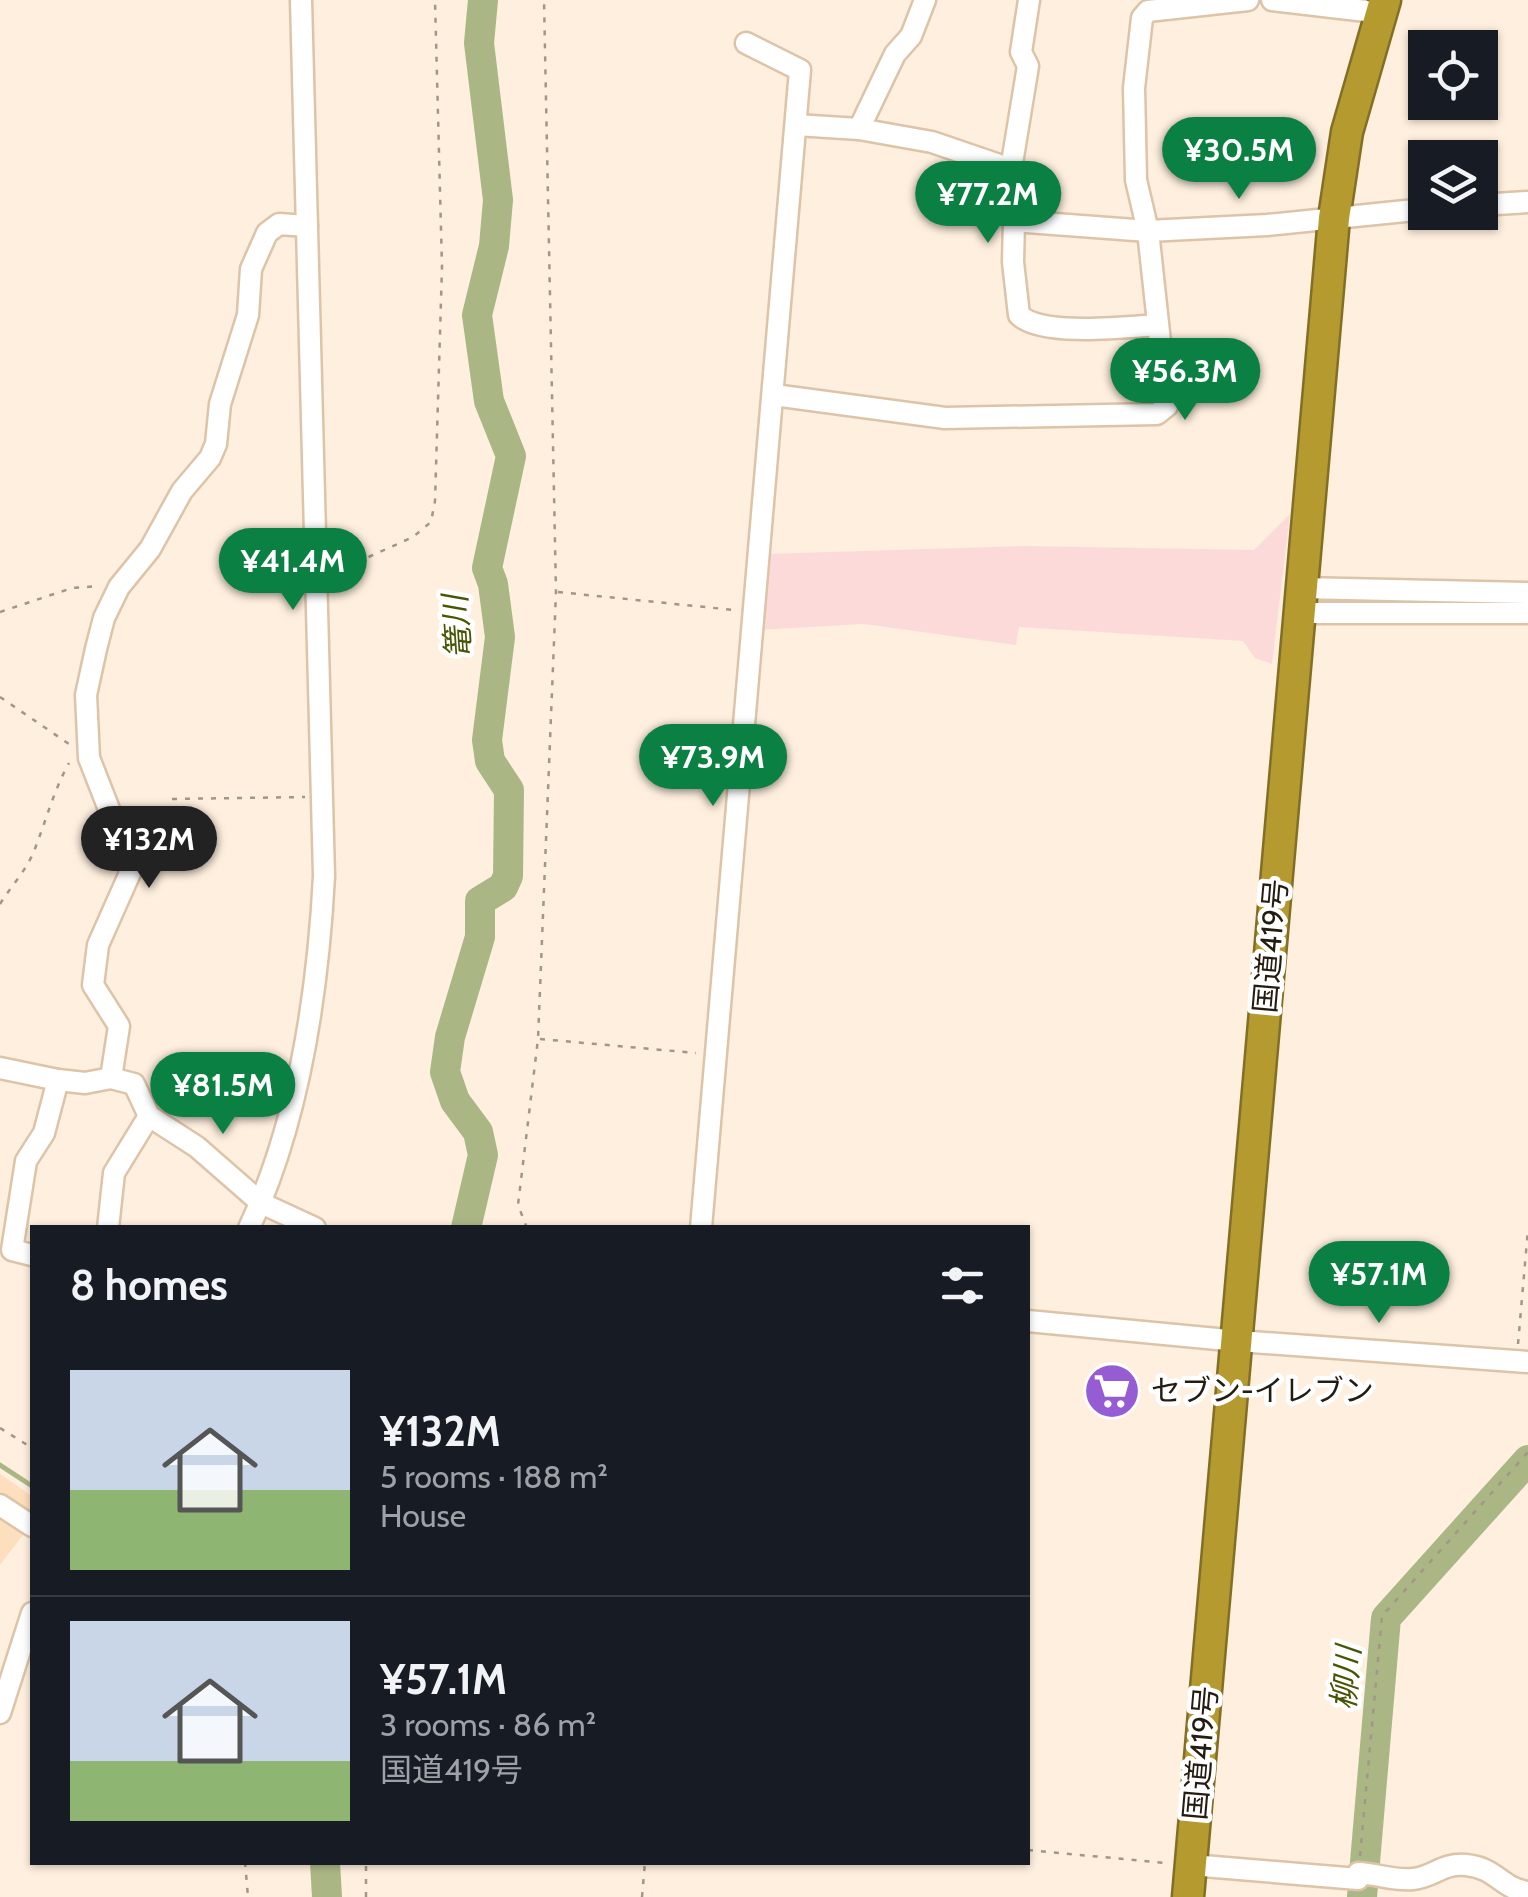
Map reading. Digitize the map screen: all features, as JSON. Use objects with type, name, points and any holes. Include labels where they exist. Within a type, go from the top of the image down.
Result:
[{"type":"highway","name":"国道419号","points":[[1188,1897],[1334,218],[1347,132],[1382,8]]},
{"type":"street","points":[[250,1225],[261,1203],[290,1104],[317,975],[324,876],[301,0]]},
{"type":"street","points":[[860,129],[895,54],[911,36],[924,0]]},
{"type":"street","points":[[1028,0],[1020,52],[1028,66],[1011,168],[1010,206],[1019,315],[1024,320],[1091,330],[1158,325]]},
{"type":"street","points":[[774,395],[945,418],[1157,414],[1167,406],[1148,232],[1136,180],[1134,88],[1142,18],[1148,11],[1188,2],[1248,0]]},
{"type":"street","points":[[1272,0],[1366,10],[1382,8]]},
{"type":"street","points":[[701,1225],[800,70],[746,43]]},
{"type":"street","points":[[796,125],[860,129],[932,142],[1011,168]]},
{"type":"street","points":[[1498,204],[1528,202]]},
{"type":"street","points":[[1014,221],[1148,232],[1408,210]]},
{"type":"street","points":[[111,1078],[120,1026],[93,985],[98,944],[130,873],[123,845],[84,752],[86,695],[104,618],[119,588],[150,549],[182,491],[210,458],[216,444],[220,404],[248,315],[251,269],[267,232],[279,224],[308,226]]},
{"type":"street","points":[[1300,600],[1528,593]]},
{"type":"street","points":[[1300,600],[1528,613]]},
{"type":"street","points":[[0,1068],[58,1080],[85,1083],[111,1078],[134,1084],[149,1116],[197,1148],[261,1203],[309,1225]]},
{"type":"street","points":[[30,1254],[12,1250],[26,1161],[44,1133],[58,1080]]},
{"type":"street","points":[[108,1225],[114,1174],[149,1116]]},
{"type":"street","points":[[1030,1321],[1522,1361]]},
{"type":"street","points":[[0,1505],[30,1525]]},
{"type":"street","points":[[0,1714],[30,1619]]},
{"type":"street","points":[[1191,1865],[1413,1879],[1447,1864],[1468,1865],[1493,1873],[1509,1890],[1528,1892]]},
{"type":"path","points":[[317,578],[372,558],[413,537],[431,522],[435,501],[442,267],[435,0]]},
{"type":"path","points":[[527,1225],[518,1204],[538,1039],[556,592],[544,0]]},
{"type":"path","points":[[0,612],[72,588],[119,588]]},
{"type":"path","points":[[556,592],[755,612]]},
{"type":"path","points":[[0,697],[84,752],[72,759],[54,790],[34,852],[0,904]]},
{"type":"path","points":[[172,800],[322,797]]},
{"type":"path","points":[[538,1039],[716,1054]]},
{"type":"path","points":[[1522,1361],[1528,1229]]},
{"type":"path","points":[[0,1428],[30,1447]]},
{"type":"path","points":[[1365,1873],[1382,1616],[1528,1452]]},
{"type":"path","points":[[1030,1850],[1191,1865]]},
{"type":"path","points":[[245,1865],[248,1897]]},
{"type":"path","points":[[366,1865],[366,1897]]},
{"type":"path","points":[[642,1897],[645,1865]]},
{"type":"shaded area","points":[[1290,514],[1272,664],[1255,658],[1243,641],[1019,627],[1016,645],[864,624],[759,630],[766,554],[1023,546],[1254,550]]},
{"type":"shaded area","points":[[0,1474],[30,1495],[30,1526],[0,1565]]},
{"type":"building","name":"セブン-イレブン","points":[[1103,1366],[1124,1368],[1120,1416],[1099,1414]]},
{"type":"waterway","name":"篭川","points":[[467,1225],[483,1155],[478,1132],[455,1101],[445,1072],[450,1037],[480,937],[480,901],[503,887],[508,876],[509,790],[490,761],[487,740],[500,637],[487,568],[511,456],[489,401],[477,315],[494,246],[498,200],[479,43],[483,0]]},
{"type":"waterway","name":"柳川","points":[[1362,1897],[1386,1618],[1528,1460]]},
{"type":"waterway","points":[[0,1465],[30,1485]]},
{"type":"waterway","name":"篭川","points":[[325,1865],[327,1897]]},
{"type":"place","name":"セブン-イレブン","points":[[1112,1391]]}]
